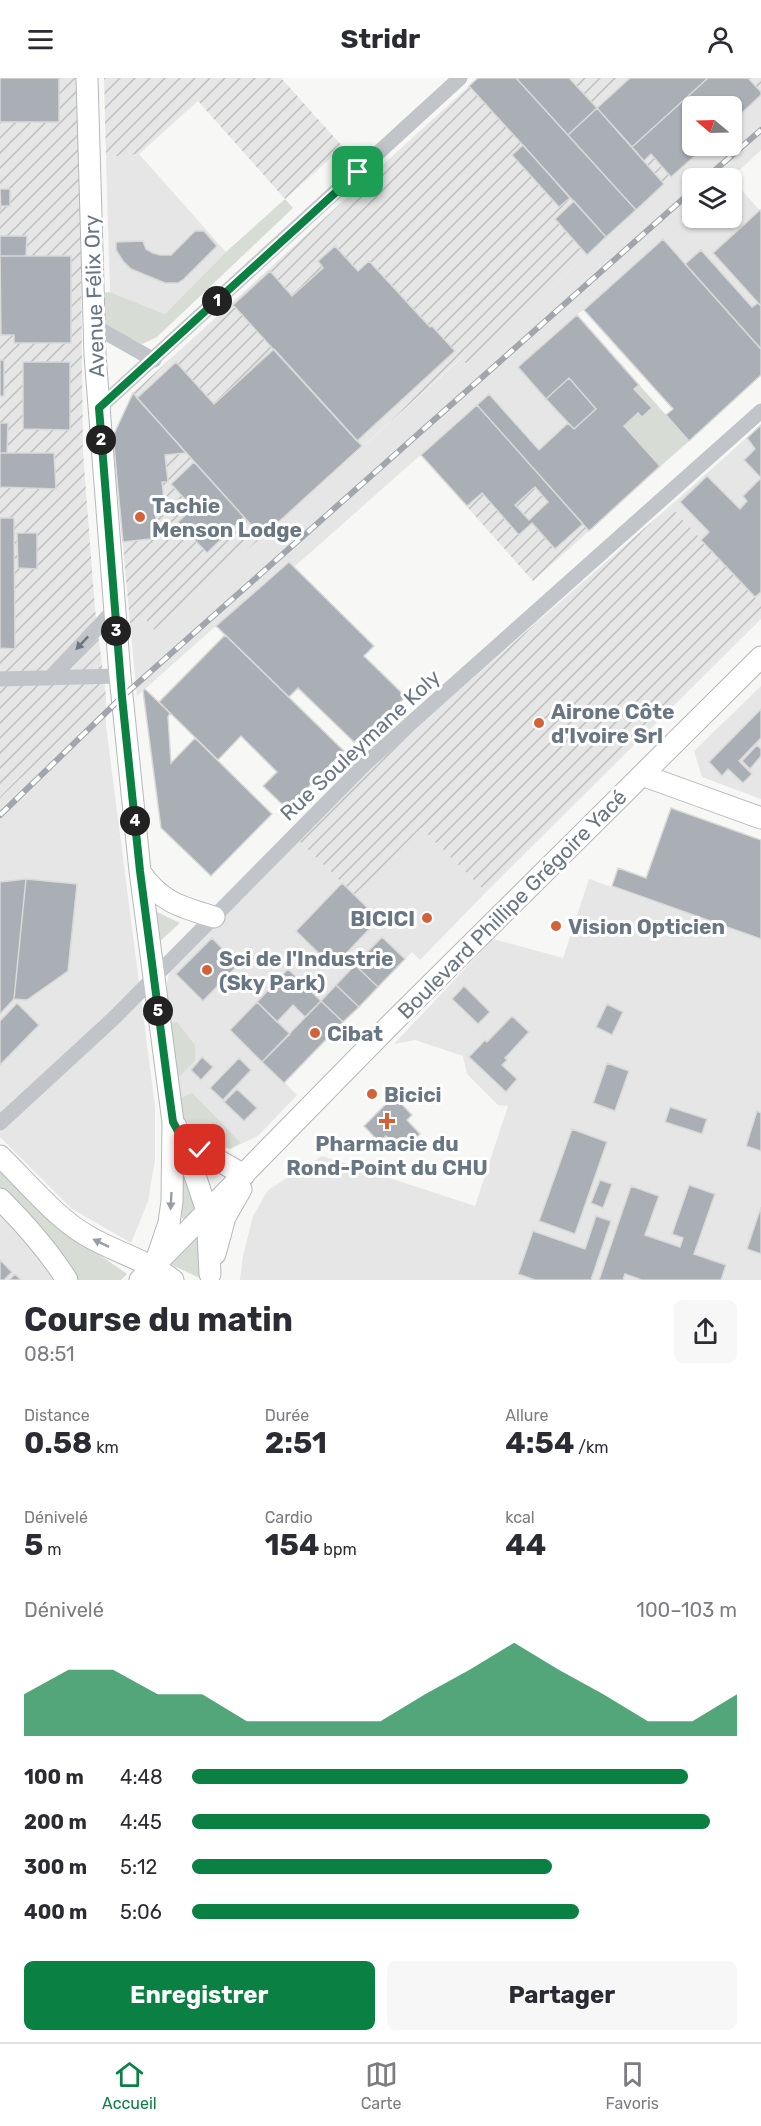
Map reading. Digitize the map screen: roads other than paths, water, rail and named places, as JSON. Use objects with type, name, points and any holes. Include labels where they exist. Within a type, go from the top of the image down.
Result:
[{"type":"main road","name":"Avenue Félix Ory","points":[[87,78],[94,326],[99,408],[120,675],[140,871],[178,1131],[207,1211],[210,1277]]},
{"type":"main road","name":"Boulevard Phillipe Grégoire Yacé","points":[[147,1274],[394,1022],[761,657]]},
{"type":"main road","points":[[642,775],[761,818]]},
{"type":"main road","points":[[140,871],[151,887],[162,896],[188,909],[214,917]]},
{"type":"main road","name":"Avenue Félix Ory","points":[[147,1274],[169,1223],[178,1131]]},
{"type":"main road","points":[[178,1131],[244,1175]]},
{"type":"main road","name":"Boulevard Phillipe Grégoire Yacé","points":[[210,1277],[229,1209],[265,1154]]},
{"type":"main road","points":[[0,1156],[84,1234],[147,1274],[173,1280]]},
{"type":"main road","points":[[0,1199],[29,1228],[66,1280]]},
{"type":"street","points":[[99,408],[460,78]]},
{"type":"street","points":[[94,326],[153,360]]},
{"type":"street","name":"Rue Souleymane Koly","points":[[0,1123],[72,1058],[154,978],[366,763],[761,411]]},
{"type":"street","points":[[50,678],[115,609]]},
{"type":"street","points":[[0,678],[120,675]]},
{"type":"railway","points":[[717,168],[761,130]]},
{"type":"railway","points":[[0,815],[122,697],[682,200]]},
{"type":"place","name":"Tachie Menson Lodge","points":[[140,517]]},
{"type":"place","name":"Airone Côte d'Ivoire Srl","points":[[539,723]]},
{"type":"place","name":"BICICI","points":[[427,918]]},
{"type":"place","name":"Vision Opticien","points":[[556,926]]},
{"type":"place","name":"Sci de l'Industrie (Sky Park)","points":[[207,970]]},
{"type":"place","name":"Cibat","points":[[315,1033]]},
{"type":"place","name":"Bicici","points":[[372,1094]]},
{"type":"place","name":"Pharmacie du Rond-Point du CHU","points":[[387,1121]]}]
